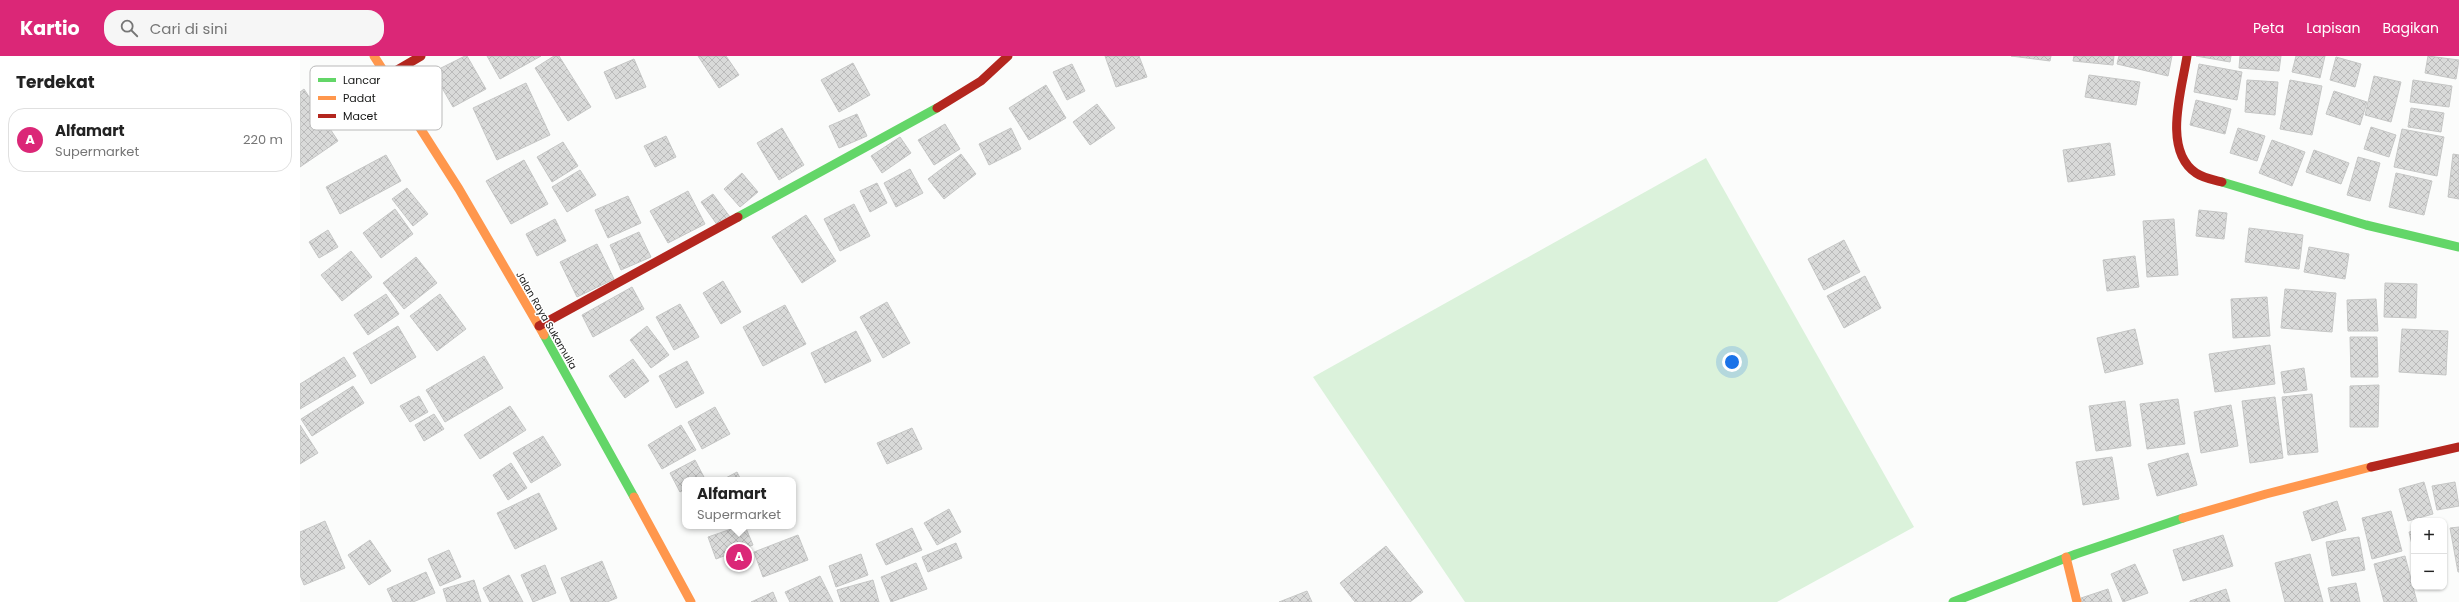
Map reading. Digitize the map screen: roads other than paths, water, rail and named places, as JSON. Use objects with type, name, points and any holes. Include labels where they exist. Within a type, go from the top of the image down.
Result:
[{"type":"street","name":"Jalan Raya Sukamulia","points":[[374,56],[381,66]]},
{"type":"street","points":[[404,66],[421,56]]},
{"type":"street","points":[[539,326],[676,253],[934,109],[986,77],[998,68],[1008,56]]},
{"type":"street","points":[[2187,56],[2176,129],[2177,142],[2179,152],[2196,172],[2243,190],[2366,225],[2459,247]]},
{"type":"street","name":"Jalan Raya Sukamulia","points":[[421,130],[539,326],[691,602]]},
{"type":"street","points":[[1953,602],[2115,538],[2272,491],[2459,447]]},
{"type":"street","points":[[2066,557],[2077,602]]},
{"type":"place","name":"Alfamart","points":[[739,557]]}]
